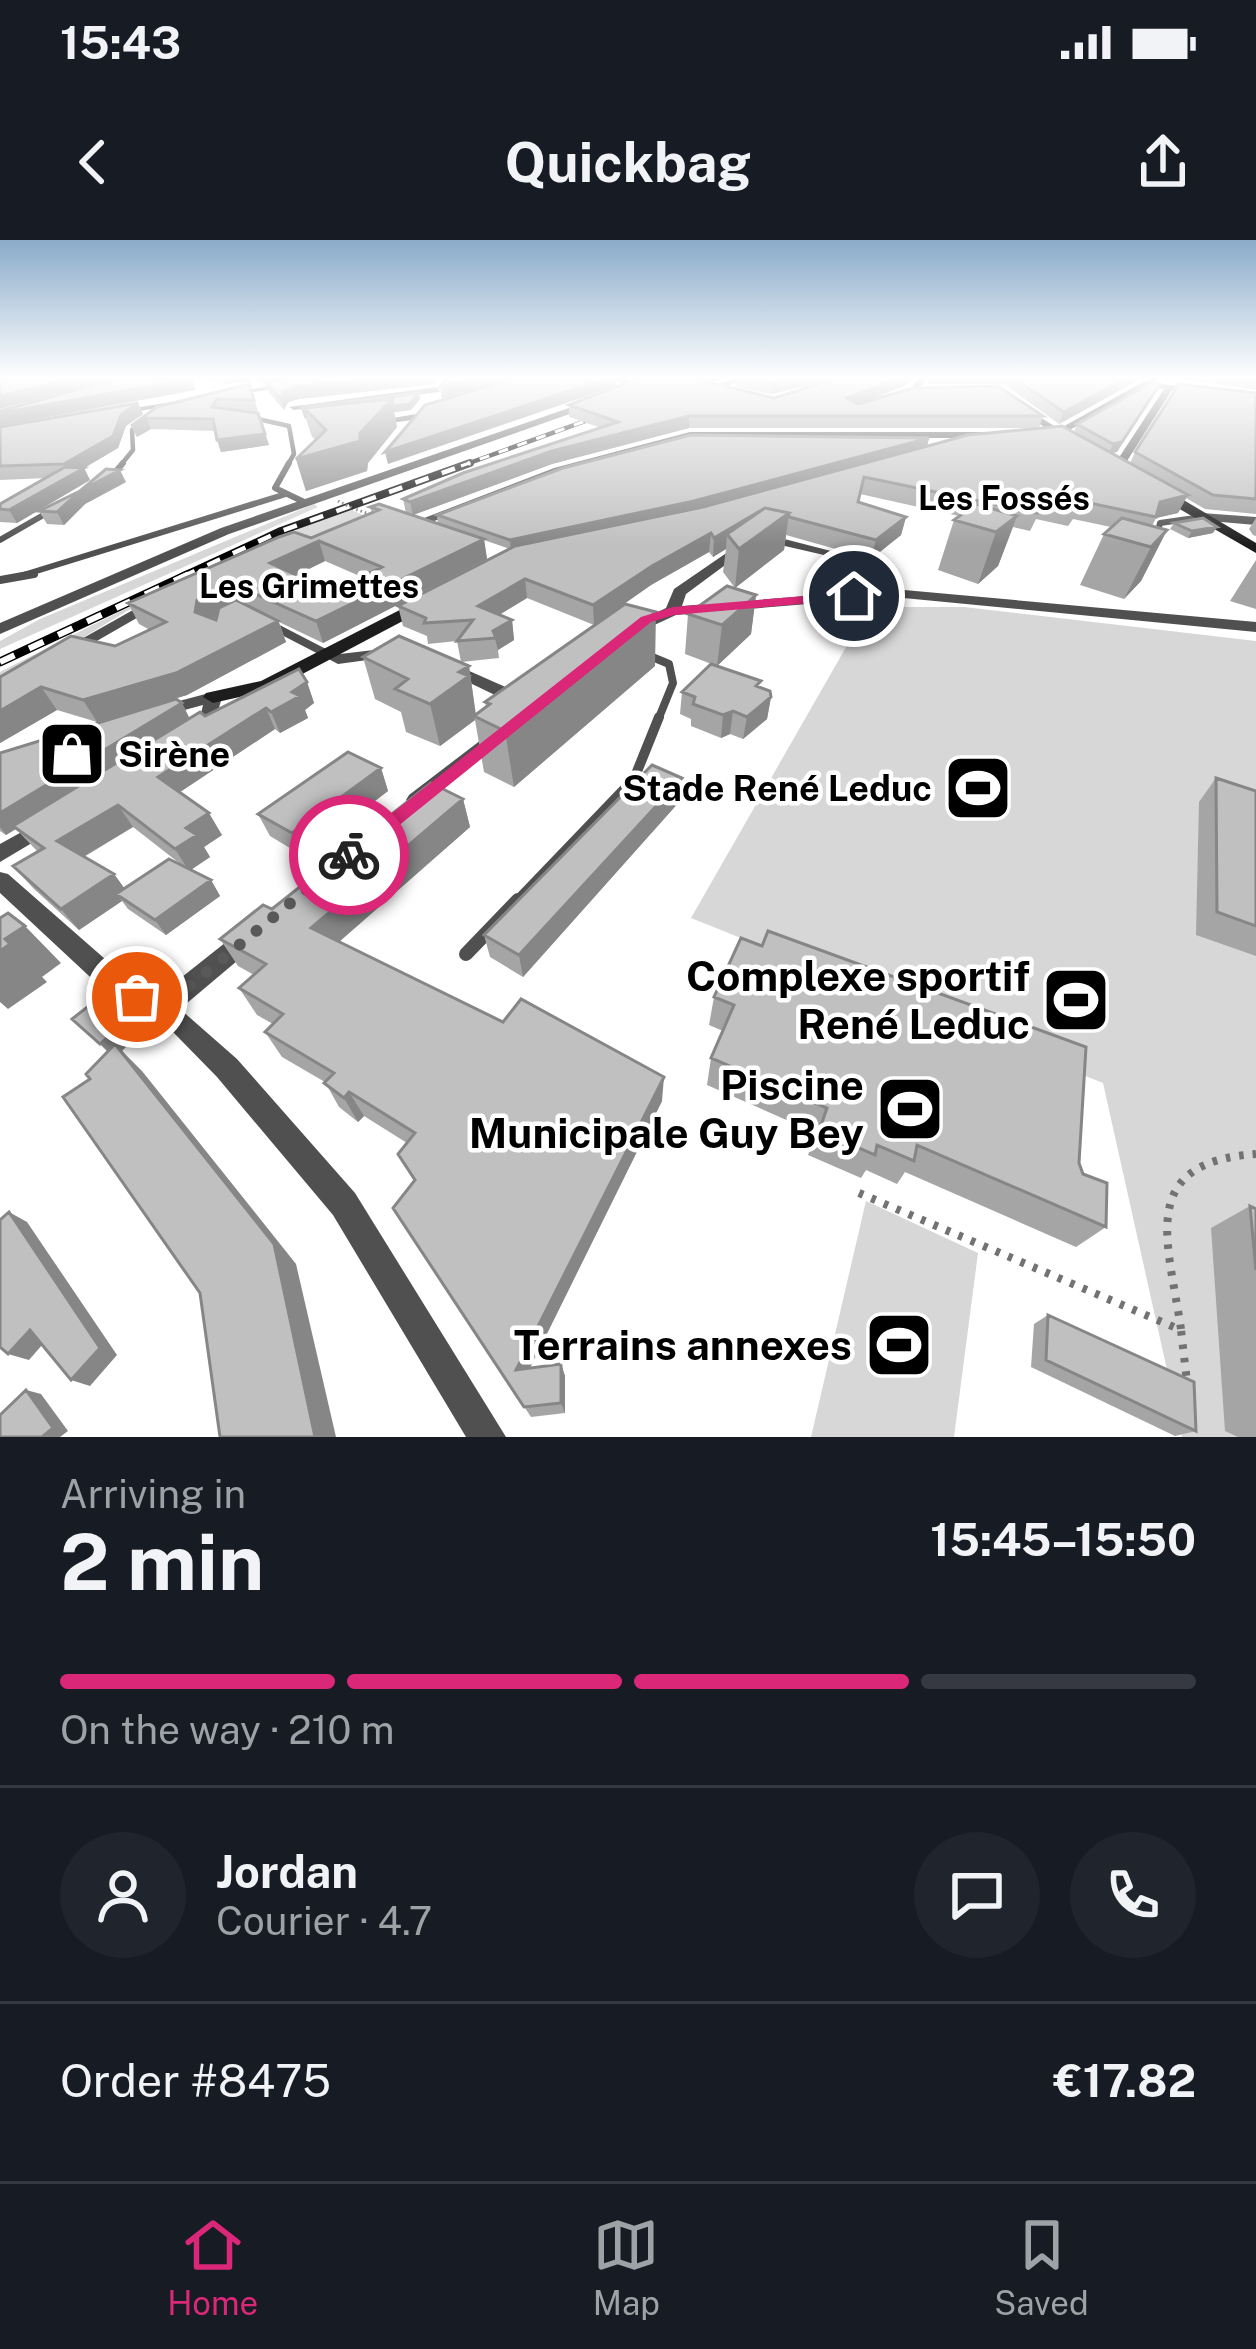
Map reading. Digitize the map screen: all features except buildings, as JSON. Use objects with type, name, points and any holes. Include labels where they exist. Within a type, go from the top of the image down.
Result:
[{"type":"street","points":[[0,628],[299,497],[492,434]]},
{"type":"street","points":[[1060,434],[1065,437]]},
{"type":"street","points":[[1033,436],[1070,434]]},
{"type":"street","points":[[1107,461],[1123,459],[1139,434]]},
{"type":"street","points":[[412,524],[558,470],[690,435],[1007,439]]},
{"type":"street","points":[[919,456],[1007,439]]},
{"type":"street","points":[[1088,450],[1126,472]]},
{"type":"street","points":[[1145,484],[1256,549]]},
{"type":"street","points":[[373,514],[431,531]]},
{"type":"street","points":[[1202,517],[1256,521]]},
{"type":"street","points":[[673,611],[679,592],[757,536],[824,551]]},
{"type":"street","points":[[619,647],[646,620],[673,611],[944,594],[1256,627]]},
{"type":"street","points":[[52,662],[123,617],[170,595]]},
{"type":"street","points":[[188,735],[267,685],[436,596]]},
{"type":"street","points":[[327,654],[338,659],[412,652]]},
{"type":"street","points":[[397,816],[540,699],[440,663]]},
{"type":"street","points":[[136,719],[267,685]]},
{"type":"street","points":[[208,722],[213,697]]},
{"type":"street","points":[[0,854],[69,810]]},
{"type":"street","points":[[0,880],[112,981],[160,1010],[212,1052],[344,1204],[487,1437]]},
{"type":"street","points":[[160,1010],[272,919]]},
{"type":"lane","points":[[99,484],[119,472],[133,450],[132,434]]},
{"type":"lane","points":[[290,434],[294,454],[275,488],[299,497]]},
{"type":"lane","points":[[0,580],[38,576],[247,501],[299,497]]},
{"type":"lane","points":[[0,540],[59,506]]},
{"type":"lane","points":[[1157,536],[1160,523],[1202,517]]},
{"type":"lane","points":[[266,622],[327,654]]},
{"type":"lane","points":[[466,954],[634,779],[673,683],[662,658],[619,647]]},
{"type":"path","points":[[338,501],[373,514]]},
{"type":"path","points":[[824,551],[891,572]]},
{"type":"path","points":[[1189,1394],[1169,1201],[1183,1170],[1213,1152],[1256,1154]]},
{"type":"path","points":[[859,1192],[1024,1268],[1181,1330]]},
{"type":"shaded area","points":[[314,504],[318,507],[0,649],[0,641],[40,619]]},
{"type":"shaded area","points":[[350,509],[367,517],[245,558],[127,611],[0,688],[0,672],[215,566]]},
{"type":"shaded area","name":"Complexe sportif René Leduc","points":[[869,607],[964,607],[1256,641],[1256,1437],[1182,1437],[1103,1083],[691,918]]},
{"type":"shaded area","name":"Terrains annexes","points":[[866,1201],[978,1253],[954,1437],[811,1437]]},
{"type":"railway","points":[[461,466],[550,434]]},
{"type":"railway","points":[[182,577],[281,531],[470,463]]},
{"type":"railway","points":[[0,662],[189,574]]},
{"type":"way so far","points":[[137,997],[160,1010],[349,855]]},
{"type":"place","name":"Sirène","points":[[72,754]]},
{"type":"place","name":"Stade René Leduc","points":[[978,788]]},
{"type":"place","name":"Complexe sportif René Leduc","points":[[1076,1000]]},
{"type":"place","name":"Piscine Municipale Guy Bey","points":[[910,1109]]},
{"type":"place","name":"Terrains annexes","points":[[899,1345]]},
{"type":"district","name":"Les Fossés","points":[[1004,498]]},
{"type":"district","name":"Les Grimettes","points":[[309,586]]},
{"type":"route","points":[[349,855],[532,705],[646,620],[673,611],[854,596]]}]
